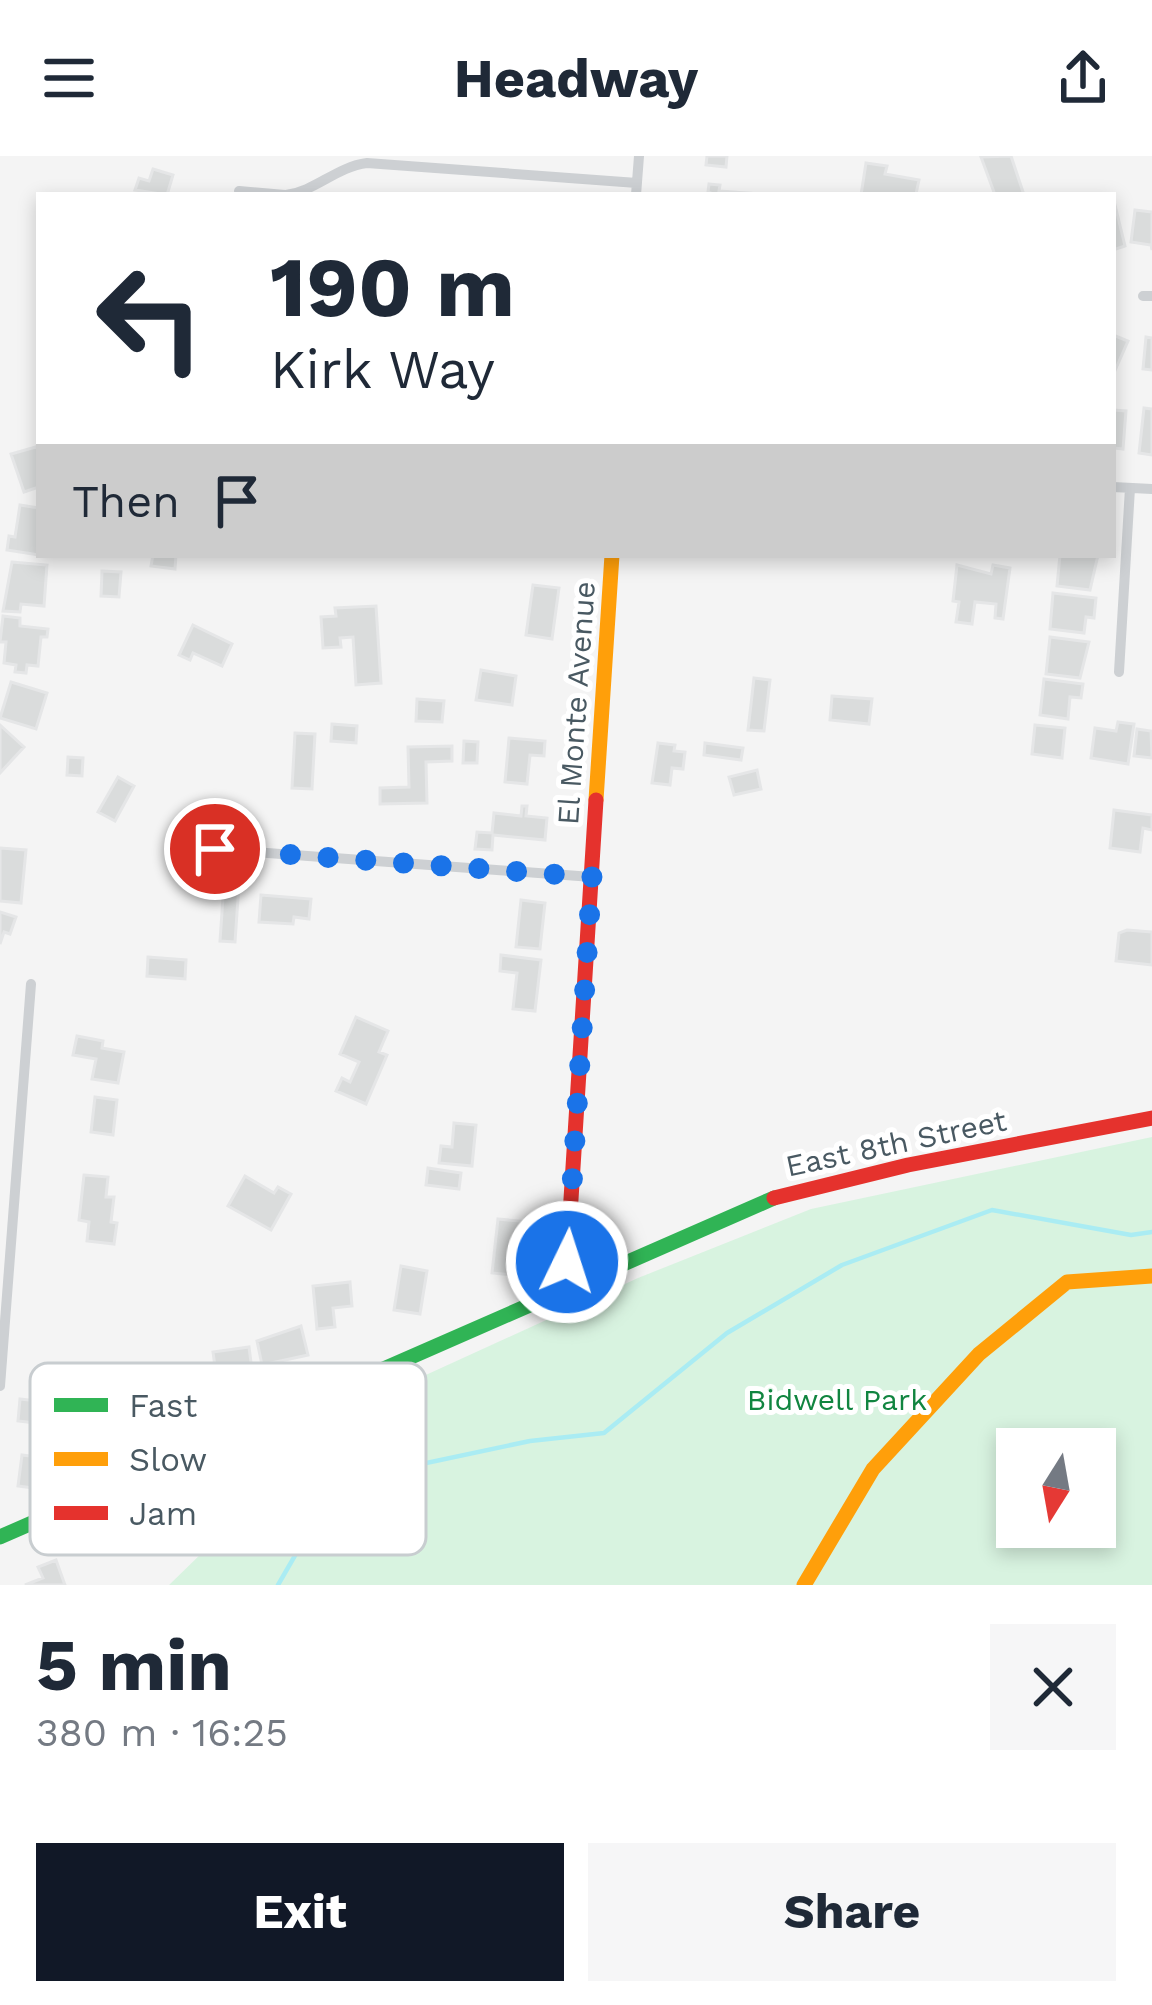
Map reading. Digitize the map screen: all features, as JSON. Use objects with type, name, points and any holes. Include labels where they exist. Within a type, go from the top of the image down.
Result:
[{"type":"street","points":[[304,192],[346,166],[367,163],[637,189],[639,156]]},
{"type":"street","points":[[239,191],[251,192]]},
{"type":"street","points":[[1116,487],[1152,489]]},
{"type":"street","points":[[1119,672],[1130,488]]},
{"type":"street","name":"El Monte Avenue","points":[[575,1285],[567,1262],[613,558]]},
{"type":"street","points":[[215,849],[592,877]]},
{"type":"street","points":[[0,1386],[31,984]]},
{"type":"street","name":"East 8th Street","points":[[397,1363],[768,1199],[826,1182],[1152,1118]]},
{"type":"street","points":[[804,1585],[873,1468],[979,1354],[1067,1282],[1152,1276]]},
{"type":"street","name":"East 8th Street","points":[[0,1537],[30,1524]]},
{"type":"green space","name":"Bidwell Park","points":[[1152,1137],[1152,1585],[169,1585],[200,1555],[426,1555],[426,1375],[638,1278],[811,1209]]},
{"type":"building","points":[[707,156],[727,156],[726,167],[706,165]]},
{"type":"building","points":[[1011,156],[1023,192],[994,192],[981,157]]},
{"type":"building","points":[[866,163],[887,166],[885,174],[919,180],[916,192],[861,192]]},
{"type":"building","points":[[153,169],[173,175],[168,192],[135,190],[139,178],[149,181]]},
{"type":"building","points":[[1116,209],[1125,246],[1116,249]]},
{"type":"building","points":[[1135,210],[1152,212],[1152,250],[1151,245],[1131,242]]},
{"type":"building","points":[[1116,336],[1128,341],[1116,368]]},
{"type":"building","points":[[1146,337],[1152,338],[1152,370],[1143,369]]},
{"type":"building","points":[[1144,408],[1152,409],[1152,455],[1139,453]]},
{"type":"building","points":[[1116,410],[1126,411],[1123,449],[1116,448]]},
{"type":"building","points":[[36,447],[36,488],[24,492],[11,454]]},
{"type":"building","points":[[20,505],[36,508],[36,555],[7,550],[9,536],[15,537]]},
{"type":"building","points":[[152,558],[176,558],[175,569],[151,566]]},
{"type":"building","points":[[1060,558],[1097,558],[1090,590],[1057,586]]},
{"type":"building","points":[[12,562],[47,565],[44,606],[21,604],[20,612],[3,611]]},
{"type":"building","points":[[957,565],[991,574],[993,565],[1010,568],[1003,619],[995,618],[996,604],[975,602],[972,624],[956,622]]},
{"type":"building","points":[[102,571],[121,572],[119,597],[101,596]]},
{"type":"building","points":[[533,585],[559,588],[552,639],[526,635]]},
{"type":"building","points":[[1053,593],[1096,598],[1094,618],[1086,617],[1084,633],[1050,629]]},
{"type":"building","points":[[376,606],[381,683],[356,685],[353,637],[340,638],[341,647],[323,648],[321,617],[336,616],[335,608]]},
{"type":"building","points":[[3,616],[20,618],[20,626],[48,629],[47,637],[41,637],[38,666],[27,665],[26,673],[15,672],[16,665],[4,663]]},
{"type":"building","points":[[193,625],[232,644],[222,666],[193,653],[190,660],[179,655]]},
{"type":"building","points":[[1050,637],[1089,642],[1080,678],[1046,674]]},
{"type":"building","points":[[481,670],[516,676],[512,705],[476,700]]},
{"type":"building","points":[[754,678],[770,680],[764,731],[748,730]]},
{"type":"building","points":[[1044,679],[1083,684],[1081,698],[1070,697],[1068,719],[1040,715]]},
{"type":"building","points":[[11,682],[47,693],[36,729],[0,718]]},
{"type":"building","points":[[832,696],[872,699],[869,724],[830,720]]},
{"type":"building","points":[[417,699],[444,701],[442,722],[416,721]]},
{"type":"building","points":[[1118,722],[1134,724],[1128,764],[1091,758],[1095,728],[1116,731]]},
{"type":"building","points":[[332,724],[357,726],[356,743],[331,741]]},
{"type":"building","points":[[0,725],[24,747],[0,773]]},
{"type":"building","points":[[1035,725],[1065,728],[1062,758],[1032,754]]},
{"type":"building","points":[[1137,729],[1151,731],[1152,758],[1134,756]]},
{"type":"building","points":[[295,733],[315,734],[312,789],[292,788]]},
{"type":"building","points":[[509,738],[545,741],[544,756],[530,755],[527,784],[505,782]]},
{"type":"building","points":[[464,741],[478,742],[477,763],[463,763]]},
{"type":"building","points":[[658,743],[685,752],[683,769],[672,768],[670,785],[652,783]]},
{"type":"building","points":[[705,743],[743,748],[741,760],[704,755]]},
{"type":"building","points":[[452,746],[452,761],[426,762],[427,803],[380,804],[380,788],[409,787],[408,747]]},
{"type":"building","points":[[68,757],[83,758],[82,776],[67,775]]},
{"type":"building","points":[[757,770],[761,789],[734,795],[729,777]]},
{"type":"building","points":[[118,777],[134,786],[115,821],[98,812]]},
{"type":"building","points":[[522,806],[527,806],[526,816],[547,818],[545,840],[493,835],[492,850],[475,849],[477,832],[492,833],[494,813],[521,816]]},
{"type":"building","points":[[1114,810],[1152,815],[1152,830],[1143,828],[1140,852],[1110,848]]},
{"type":"building","points":[[0,848],[26,850],[21,903],[0,901]]},
{"type":"building","points":[[224,883],[239,884],[235,942],[220,941]]},
{"type":"building","points":[[261,895],[311,899],[309,919],[294,917],[293,924],[259,922]]},
{"type":"building","points":[[521,900],[545,903],[540,949],[516,947]]},
{"type":"building","points":[[0,912],[16,917],[0,944]]},
{"type":"building","points":[[1152,932],[1152,965],[1116,961],[1119,933]]},
{"type":"building","points":[[501,955],[541,960],[535,1011],[513,1009],[517,973],[500,971]]},
{"type":"building","points":[[148,957],[186,960],[185,979],[147,976]]},
{"type":"building","points":[[356,1017],[388,1031],[379,1052],[387,1055],[366,1104],[336,1091],[342,1078],[350,1082],[359,1062],[340,1054]]},
{"type":"building","points":[[77,1036],[103,1041],[102,1048],[124,1052],[118,1083],[92,1079],[96,1059],[73,1055]]},
{"type":"building","points":[[95,1097],[117,1100],[113,1135],[91,1132]]},
{"type":"building","points":[[454,1123],[476,1125],[472,1166],[439,1163],[441,1146],[452,1147]]},
{"type":"building","points":[[428,1168],[461,1173],[459,1189],[426,1185]]},
{"type":"building","points":[[84,1175],[108,1177],[106,1197],[114,1197],[111,1222],[117,1223],[114,1244],[87,1241],[89,1222],[79,1220]]},
{"type":"building","points":[[245,1176],[274,1193],[278,1187],[291,1194],[271,1230],[228,1206]]},
{"type":"building","points":[[498,1219],[530,1222],[528,1240],[516,1239],[512,1275],[492,1273]]},
{"type":"building","points":[[401,1266],[427,1271],[420,1314],[394,1310]]},
{"type":"building","points":[[350,1282],[352,1306],[333,1308],[335,1327],[317,1329],[313,1286]]},
{"type":"building","points":[[301,1326],[308,1355],[262,1363],[257,1341]]},
{"type":"building","points":[[249,1347],[251,1363],[214,1363],[213,1352]]},
{"type":"building","points":[[20,1399],[30,1400],[30,1422],[18,1421]]},
{"type":"building","points":[[22,1455],[30,1456],[30,1488],[18,1486]]},
{"type":"building","points":[[56,1560],[65,1585],[25,1585],[43,1578],[38,1567]]},
{"type":"waterway","points":[[426,1463],[530,1441],[604,1433],[727,1333],[842,1265],[992,1210],[1131,1235],[1152,1232]]},
{"type":"waterway","points":[[278,1585],[295,1555]]},
{"type":"traffic: fast","points":[[397,1363],[774,1198]]},
{"type":"traffic: fast","points":[[0,1537],[30,1524]]},
{"type":"traffic: slow","points":[[596,800],[612,558]]},
{"type":"traffic: slow","points":[[804,1585],[873,1469],[979,1354],[1067,1282],[1152,1276]]},
{"type":"traffic: jam","points":[[575,1285],[567,1263],[596,800]]},
{"type":"traffic: jam","points":[[774,1198],[908,1165],[1152,1118]]},
{"type":"route","points":[[215,849],[592,877],[567,1262]]}]
